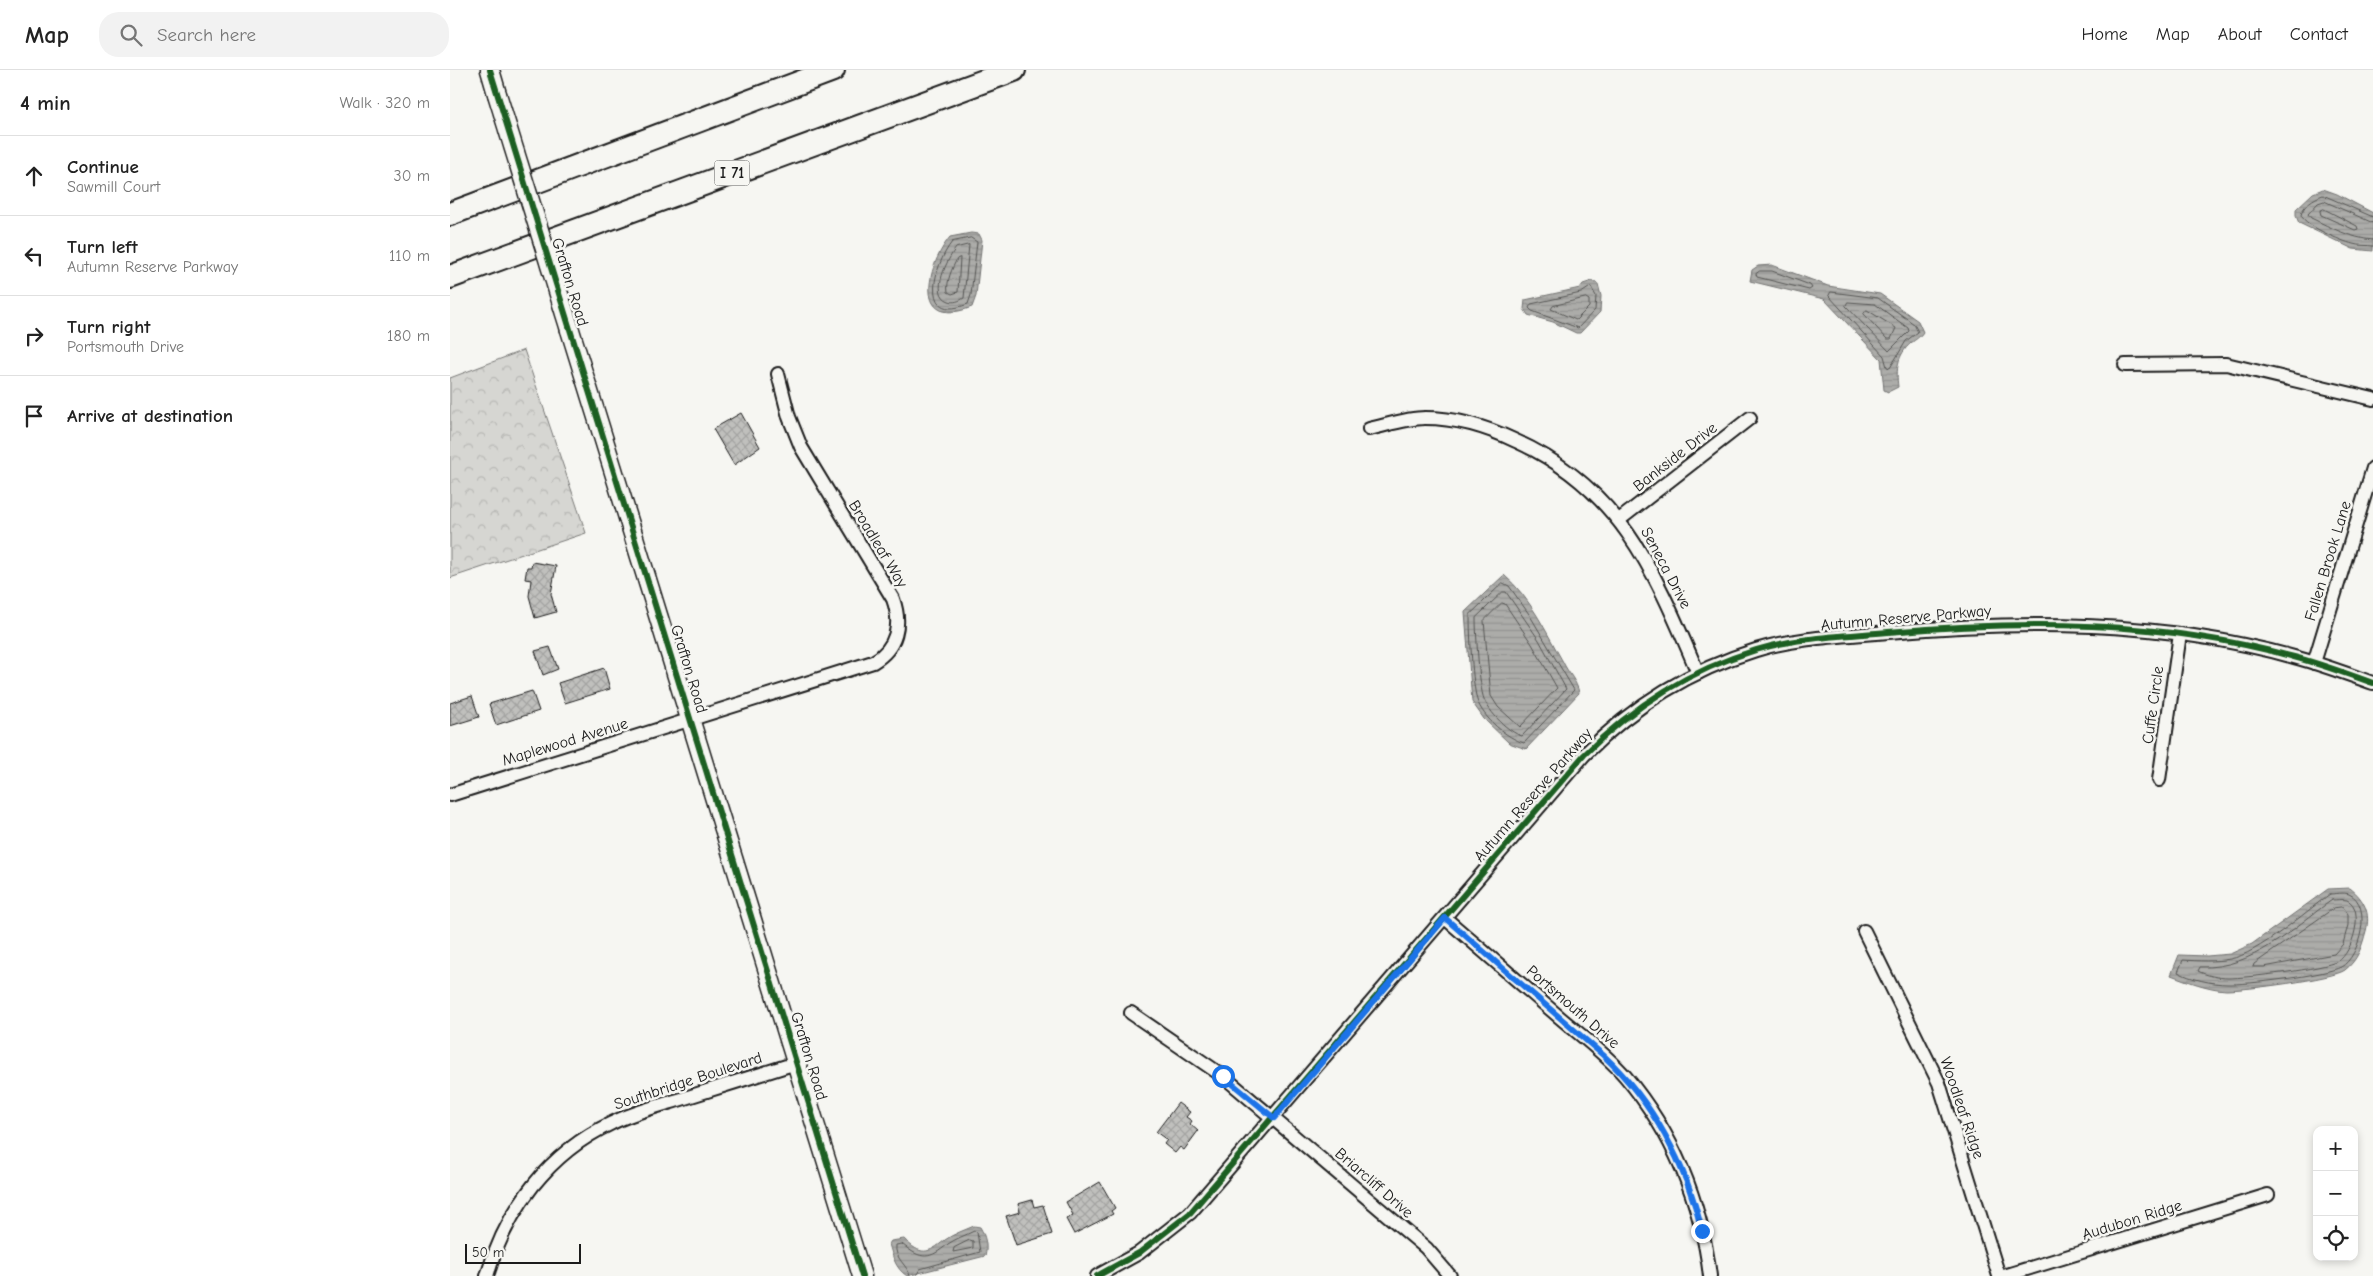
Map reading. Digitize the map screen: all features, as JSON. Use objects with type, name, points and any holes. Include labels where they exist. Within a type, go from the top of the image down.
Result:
[{"type":"highway","points":[[450,214],[833,70]]},
{"type":"highway","name":"I 71","points":[[450,277],[1014,70]]},
{"type":"street","name":"Grafton Road","points":[[490,70],[862,1276]]},
{"type":"street","points":[[2125,365],[2226,364],[2373,399]]},
{"type":"street","name":"Broadleaf Way","points":[[691,720],[873,662],[886,652],[898,629],[899,622],[893,599],[798,439],[785,404],[778,374]]},
{"type":"street","name":"Seneca Drive","points":[[1369,429],[1425,418],[1463,423],[1505,436],[1554,462],[1594,492],[1634,539],[1653,572],[1698,673]]},
{"type":"street","name":"Bankside Drive","points":[[1619,520],[1750,418]]},
{"type":"street","name":"Fallen Brook Lane","points":[[2314,663],[2373,468]]},
{"type":"street","name":"Autumn Reserve Parkway","points":[[1097,1276],[1139,1253],[1181,1221],[1213,1189],[1599,740],[1641,704],[1698,673],[1740,655],[1779,644],[1944,627],[2050,624],[2122,627],[2238,644],[2314,663],[2373,683]]},
{"type":"street","name":"Cuffe Circle","points":[[2159,780],[2180,634]]},
{"type":"street","name":"Maplewood Avenue","points":[[450,795],[691,720]]},
{"type":"street","name":"Portsmouth Drive","points":[[1445,918],[1603,1055],[1638,1093],[1665,1133],[1686,1179],[1700,1219],[1710,1276]]},
{"type":"street","name":"Woodleaf Ridge","points":[[1864,931],[1939,1083],[1999,1276]]},
{"type":"street","name":"Briarcliff Drive","points":[[1130,1013],[1197,1056],[1274,1118],[1426,1248],[1450,1276]]},
{"type":"street","name":"Southbridge Boulevard","points":[[487,1276],[494,1250],[520,1200],[555,1161],[587,1136],[634,1114],[796,1063]]},
{"type":"street","name":"Audubon Ridge","points":[[2004,1276],[2268,1195]]},
{"type":"green space","points":[[524,350],[586,533],[450,578],[450,378]]},
{"type":"water","points":[[2323,189],[2337,194],[2373,213],[2373,251],[2353,249],[2299,223],[2296,209],[2313,193]]},
{"type":"water","points":[[971,233],[979,234],[982,240],[976,296],[972,307],[953,312],[940,310],[933,303],[930,292],[935,263],[950,237]]},
{"type":"water","points":[[1772,265],[1828,286],[1880,294],[1918,321],[1923,332],[1906,348],[1900,358],[1897,375],[1898,387],[1888,392],[1884,390],[1881,359],[1824,299],[1750,281],[1752,270],[1758,266]]},
{"type":"water","points":[[1592,281],[1598,284],[1601,296],[1600,312],[1580,333],[1576,333],[1553,322],[1528,315],[1524,309],[1525,300],[1580,288],[1583,284]]},
{"type":"water","points":[[1504,575],[1514,584],[1537,616],[1579,693],[1526,749],[1509,743],[1484,719],[1472,702],[1465,612]]},
{"type":"water","points":[[2350,888],[2363,902],[2368,918],[2359,952],[2345,970],[2307,980],[2226,990],[2205,986],[2171,975],[2179,955],[2207,956],[2230,954],[2252,944],[2328,889]]},
{"type":"water","points":[[974,1226],[980,1227],[983,1234],[986,1245],[985,1256],[907,1276],[897,1266],[893,1258],[889,1244],[891,1241],[904,1239],[915,1248],[924,1251],[934,1248],[952,1236]]},
{"type":"building","points":[[741,413],[760,447],[734,465],[713,429]]},
{"type":"building","points":[[532,562],[556,566],[551,594],[556,612],[535,618],[529,596],[531,580],[525,579],[527,567],[531,567]]},
{"type":"building","points":[[550,647],[558,669],[543,675],[535,651]]},
{"type":"building","points":[[604,668],[610,689],[565,703],[558,683]]},
{"type":"building","points":[[532,691],[539,711],[496,725],[489,704]]},
{"type":"building","points":[[472,696],[479,717],[450,726],[450,703]]},
{"type":"building","points":[[1178,1103],[1190,1112],[1186,1117],[1192,1121],[1190,1124],[1198,1131],[1184,1150],[1180,1147],[1175,1153],[1164,1144],[1167,1140],[1156,1132]]},
{"type":"building","points":[[1100,1182],[1115,1208],[1111,1211],[1113,1214],[1074,1234],[1066,1219],[1073,1215],[1066,1202]]},
{"type":"building","points":[[1032,1200],[1034,1207],[1043,1205],[1052,1234],[1016,1245],[1006,1216],[1020,1212],[1018,1204]]},
{"type":"cycle path","points":[[490,70],[862,1276]]},
{"type":"cycle path","points":[[1097,1276],[1139,1253],[1190,1213],[1584,755],[1622,721],[1643,706],[1685,679],[1708,668],[1756,650],[1788,642],[1838,636],[1939,628],[2041,625],[2092,626],[2194,636],[2244,645],[2294,657],[2373,683]]},
{"type":"route","points":[[1223,1076],[1274,1118],[1445,918],[1615,1065],[1625,1077],[1657,1120],[1678,1158],[1694,1199],[1702,1231]]}]
